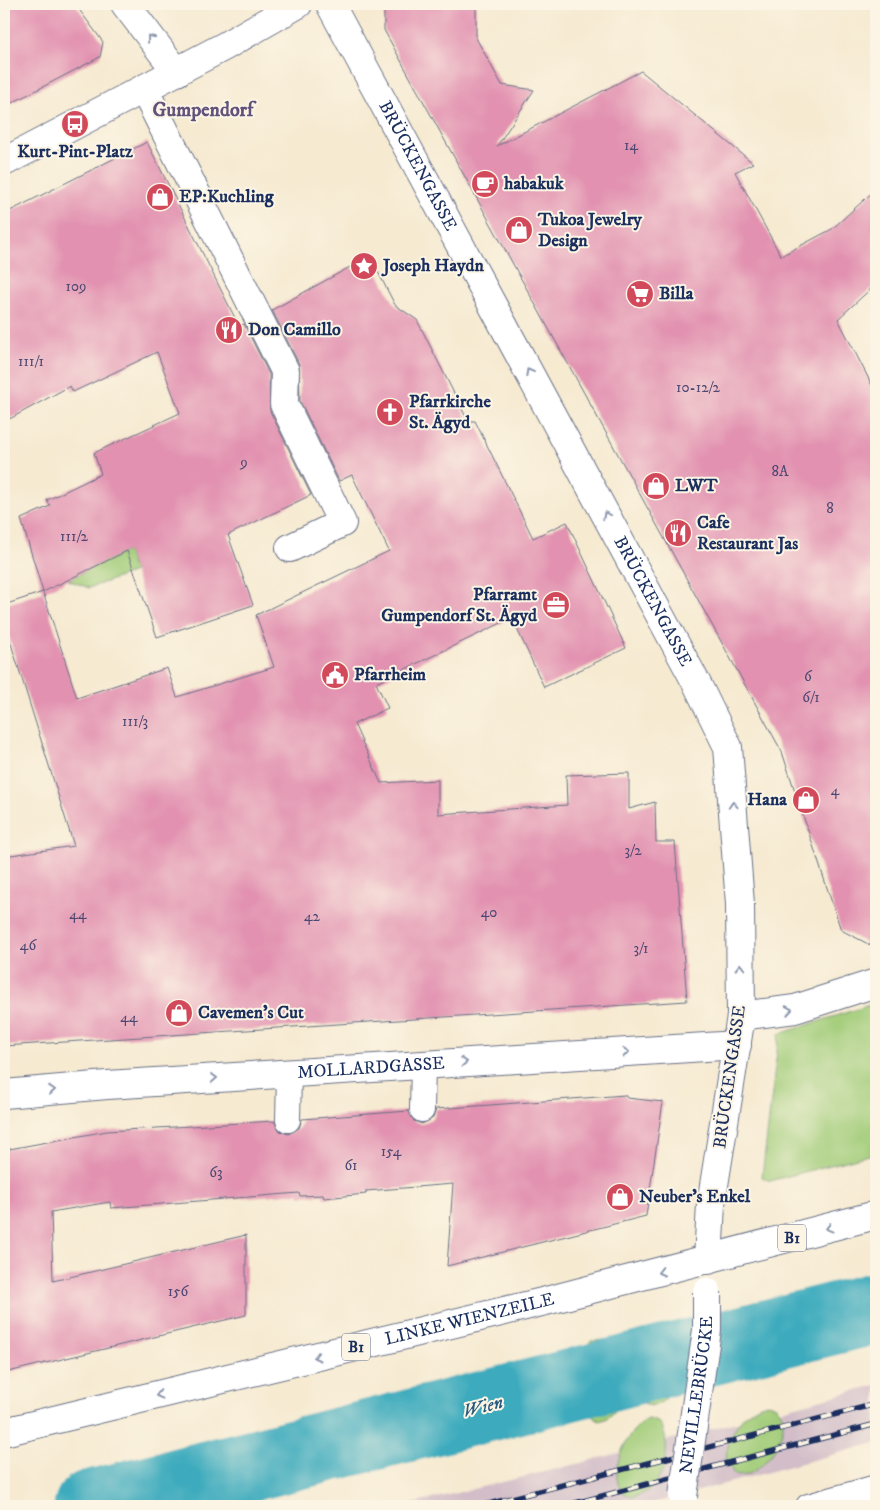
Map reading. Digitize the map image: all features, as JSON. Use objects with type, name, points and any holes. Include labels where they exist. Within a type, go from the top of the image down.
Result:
[{"type":"street","points":[[124,4],[177,72]]},
{"type":"street","points":[[4,162],[177,72],[298,4]]},
{"type":"street","name":"BRÜCKENGASSE","points":[[330,4],[692,675],[728,748],[740,904],[741,1016],[711,1204],[707,1292]]},
{"type":"street","points":[[144,89],[285,370],[284,404],[342,524],[290,548]]},
{"type":"street","points":[[741,1016],[795,1009],[876,983]]},
{"type":"street","name":"MOLLARDGASSE","points":[[4,1094],[288,1073],[737,1045]]},
{"type":"street","name":"LINKE WIENZEILE","points":[[4,1432],[708,1260],[876,1215]]},
{"type":"street","name":"NEVILLEBRÜCKE","points":[[680,1501],[707,1330],[707,1292]]},
{"type":"lane","points":[[422,1110],[423,1065]]},
{"type":"lane","points":[[288,1073],[288,1120]]},
{"type":"lane","points":[[808,1506],[876,1488]]},
{"type":"shaded area","points":[[876,1385],[876,1443],[642,1506],[403,1506],[581,1463]]},
{"type":"green space","points":[[127,551],[134,572],[89,588],[68,580]]},
{"type":"green space","points":[[876,1003],[876,1153],[770,1181],[762,1177],[779,1034]]},
{"type":"green space","points":[[665,1328],[679,1335],[685,1348],[684,1364],[679,1380],[669,1395],[659,1404],[648,1405],[639,1397],[636,1388],[635,1378],[639,1357],[649,1338]]},
{"type":"green space","points":[[604,1340],[618,1358],[623,1384],[617,1407],[610,1416],[600,1421],[590,1415],[583,1406],[578,1395],[576,1371],[584,1349],[591,1341]]},
{"type":"green space","points":[[768,1403],[779,1409],[783,1419],[782,1432],[777,1445],[758,1469],[746,1475],[735,1475],[726,1462],[732,1434],[743,1417],[750,1411]]},
{"type":"green space","points":[[649,1419],[660,1423],[664,1433],[666,1456],[664,1468],[652,1487],[643,1494],[632,1497],[623,1491],[618,1482],[617,1470],[625,1445],[632,1433],[640,1424]]},
{"type":"building","points":[[4,4],[75,4],[103,42],[100,57],[4,107]]},
{"type":"building","points":[[384,4],[476,4],[476,38],[502,85],[534,90],[497,146],[641,71],[753,163],[735,172],[781,256],[832,229],[876,189],[876,284],[838,319],[876,393],[876,948],[841,930],[782,752],[384,30]]},
{"type":"building","points":[[147,142],[239,326],[244,324],[269,374],[270,411],[311,495],[228,535],[253,605],[157,637],[127,551],[43,592],[21,519],[50,506],[47,500],[101,474],[94,453],[180,413],[157,352],[73,392],[70,386],[4,422],[4,214]]},
{"type":"building","points":[[373,262],[395,305],[417,320],[468,421],[475,421],[533,538],[567,522],[626,648],[544,687],[512,618],[376,683],[388,708],[354,724],[381,783],[438,780],[438,814],[567,805],[566,775],[629,773],[629,809],[655,802],[656,842],[675,842],[687,1001],[4,1046],[4,856],[74,846],[4,621],[4,605],[43,592],[77,698],[167,668],[177,697],[274,667],[256,615],[389,551],[352,475],[339,481],[300,401],[299,364],[272,310],[350,267],[356,270]]},
{"type":"building","points":[[625,1095],[627,1098],[663,1102],[646,1216],[447,1266],[453,1184],[366,1191],[366,1194],[324,1198],[323,1195],[300,1196],[299,1193],[111,1208],[110,1202],[51,1212],[53,1281],[246,1235],[246,1315],[4,1373],[4,1150],[107,1131],[274,1121],[280,1131],[288,1134],[299,1128],[302,1119],[409,1111],[414,1121],[422,1124],[433,1118],[436,1109]]},
{"type":"waterway","name":"Wien","points":[[90,1506],[876,1308]]},
{"type":"railway","points":[[481,1506],[876,1404]]},
{"type":"railway","points":[[564,1506],[876,1424]]},
{"type":"place","name":"Kurt-Pint-Platz","points":[[75,124]]},
{"type":"place","name":"habakuk","points":[[485,184]]},
{"type":"place","name":"EP:Kuchling","points":[[160,197]]},
{"type":"place","name":"Tukoa Jewelry Design","points":[[519,230]]},
{"type":"place","name":"Joseph Haydn","points":[[364,266]]},
{"type":"place","name":"Billa","points":[[640,294]]},
{"type":"place","name":"Don Camillo","points":[[229,330]]},
{"type":"place","name":"Pfarrkirche St. Ägyd","points":[[390,412]]},
{"type":"place","name":"LWT","points":[[656,486]]},
{"type":"place","name":"Cafe Restaurant Jas","points":[[678,533]]},
{"type":"place","name":"Pfarramt Gumpendorf St. Ägyd","points":[[556,605]]},
{"type":"place","name":"Pfarrheim","points":[[335,675]]},
{"type":"place","name":"Hana","points":[[806,800]]},
{"type":"place","name":"Cavemen's Cut","points":[[179,1013]]},
{"type":"place","name":"Neuber's Enkel","points":[[620,1197]]},
{"type":"district","name":"Gumpendorf","points":[[203,110]]}]
